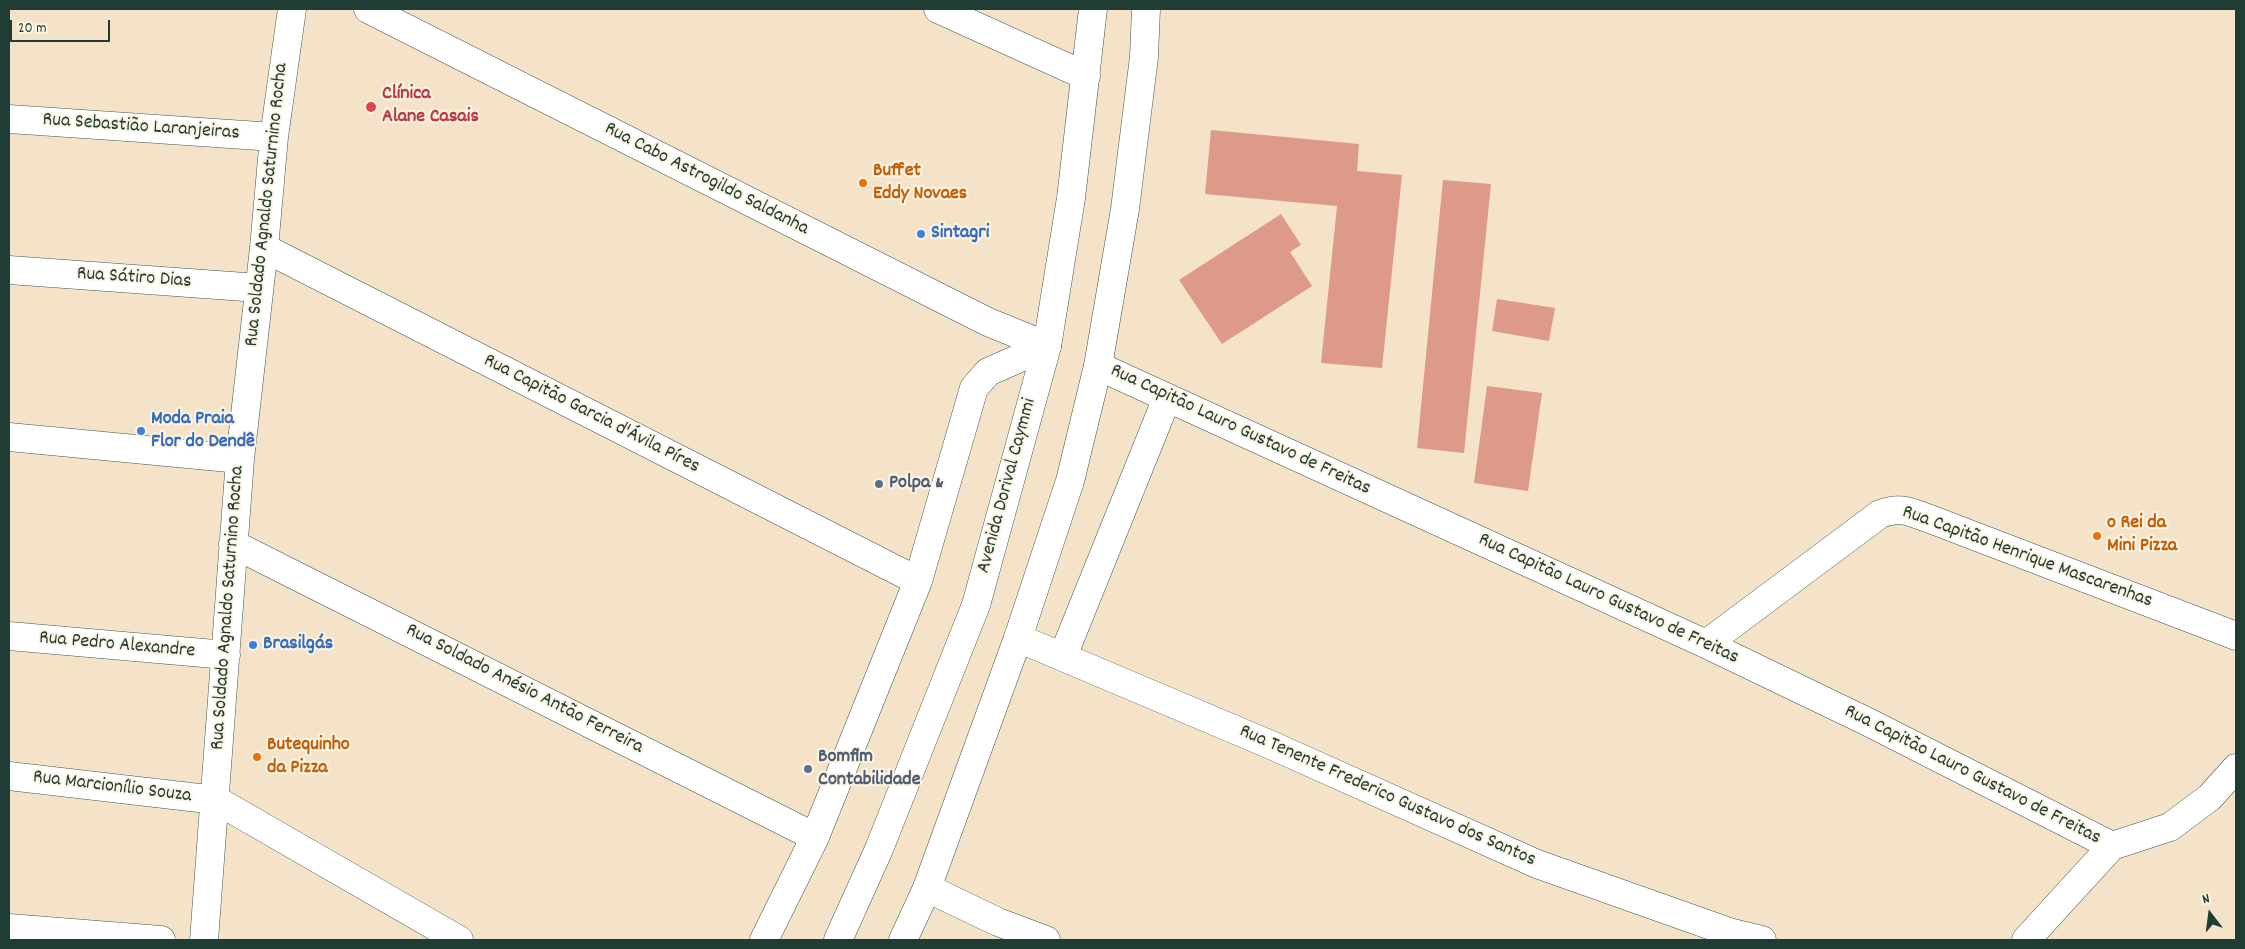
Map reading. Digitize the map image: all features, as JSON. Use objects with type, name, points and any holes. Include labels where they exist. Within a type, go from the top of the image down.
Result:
[{"type":"street","name":"Rua Soldado Agnaldo Saturnino Rocha","points":[[204,940],[216,800],[240,458],[264,248],[274,137],[292,9]]},
{"type":"street","name":"Rua Cabo Astrogildo Saldanha","points":[[368,9],[988,322],[1047,346]]},
{"type":"street","points":[[938,9],[1086,76]]},
{"type":"street","name":"Avenida Dorival Caymmi","points":[[838,940],[879,849],[976,605],[1047,346],[1072,198],[1093,9]]},
{"type":"street","points":[[903,940],[927,888],[1018,638],[1070,480],[1098,366],[1125,209],[1144,57],[1146,9]]},
{"type":"street","name":"Rua Sebastião Laranjeiras","points":[[9,120],[274,137]]},
{"type":"street","name":"Rua Capitão Garcia d'Ávila Píres","points":[[264,248],[918,581]]},
{"type":"street","name":"Rua Sátiro Dias","points":[[9,270],[259,288]]},
{"type":"street","points":[[764,940],[815,837],[918,581],[974,388],[988,372],[1047,346]]},
{"type":"street","name":"Rua Capitão Lauro Gustavo de Freitas","points":[[1098,366],[1706,644],[1868,722],[2112,846]]},
{"type":"street","points":[[1063,656],[1167,398]]},
{"type":"street","points":[[9,437],[240,458]]},
{"type":"street","name":"Rua Capitão Henrique Mascarenhas","points":[[1706,644],[1880,514],[1894,509],[1908,511],[1930,519],[2236,636]]},
{"type":"street","name":"Rua Soldado Anésio Antão Ferreira","points":[[233,544],[815,837]]},
{"type":"street","name":"Rua Pedro Alexandre","points":[[9,636],[226,656]]},
{"type":"street","name":"Rua Tenente Frederico Gustavo dos Santos","points":[[1018,638],[1271,745],[1537,864],[1729,932],[1762,940]]},
{"type":"street","points":[[2026,940],[2112,846],[2170,827],[2210,797],[2236,768]]},
{"type":"street","name":"Rua Marcionílio Souza","points":[[9,776],[216,800]]},
{"type":"street","points":[[216,800],[459,940]]},
{"type":"street","points":[[927,888],[998,922],[1046,940]]},
{"type":"street","points":[[9,928],[160,940]]},
{"type":"building","points":[[1211,130],[1359,144],[1357,171],[1402,175],[1382,368],[1321,363],[1337,206],[1205,194]]},
{"type":"building","points":[[1443,180],[1491,184],[1464,453],[1417,448]]},
{"type":"building","points":[[1281,214],[1301,245],[1290,252],[1312,286],[1222,344],[1179,280]]},
{"type":"building","points":[[1497,299],[1555,308],[1549,341],[1492,331]]},
{"type":"building","points":[[1487,386],[1542,393],[1528,491],[1474,483]]},
{"type":"place","name":"Clínica Alane Casais","points":[[371,107]]},
{"type":"place","name":"Buffet Eddy Novaes","points":[[863,183]]},
{"type":"place","name":"Sintagri","points":[[921,234]]},
{"type":"place","name":"Moda Praia Flor do Dendê","points":[[141,431]]},
{"type":"place","name":"Polpa &","points":[[879,484]]},
{"type":"place","name":"o Rei da Mini Pizza","points":[[2097,536]]},
{"type":"place","name":"Brasilgás","points":[[253,645]]},
{"type":"place","name":"Butequinho da Pizza","points":[[257,757]]},
{"type":"place","name":"Bomfim Contabilidade","points":[[808,769]]}]
